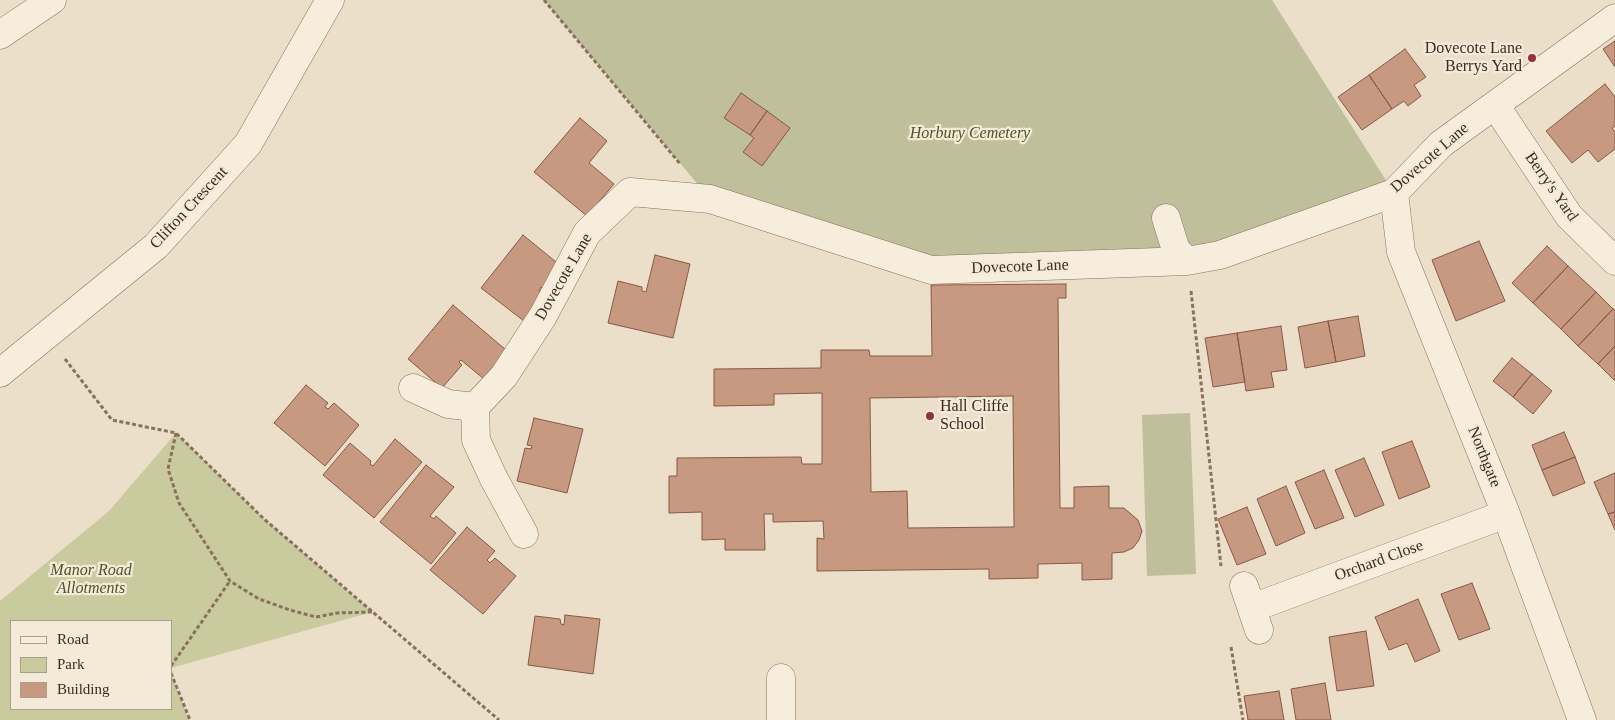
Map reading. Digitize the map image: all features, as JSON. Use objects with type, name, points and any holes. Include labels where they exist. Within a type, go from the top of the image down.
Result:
[{"type":"street","points":[[0,35],[52,0]]},
{"type":"street","name":"Clifton Crescent","points":[[0,373],[156,246],[248,144],[330,0]]},
{"type":"street","name":"Dovecote Lane","points":[[475,407],[504,376],[543,316],[587,232],[630,192],[710,199],[931,270],[1187,261],[1220,255],[1394,193],[1441,144],[1615,18]]},
{"type":"street","name":"Berry's Yard","points":[[1495,105],[1569,216],[1615,261]]},
{"type":"street","name":"Northgate","points":[[1394,193],[1401,252],[1506,514],[1582,720]]},
{"type":"street","points":[[1166,218],[1176,250],[1187,261]]},
{"type":"street","points":[[413,388],[448,404],[475,407],[476,440],[493,477],[524,534]]},
{"type":"street","name":"Orchard Close","points":[[1244,599],[1506,514]]},
{"type":"street","points":[[781,678],[781,720]]},
{"type":"path","points":[[544,0],[710,199]]},
{"type":"path","points":[[1187,261],[1244,599]]},
{"type":"path","points":[[47,335],[112,420],[176,432],[264,519],[499,720]]},
{"type":"path","points":[[176,432],[168,469],[179,503],[230,581],[259,599],[316,617],[337,613],[372,612]]},
{"type":"path","points":[[172,665],[230,581]]},
{"type":"path","points":[[1230,639],[1242,720]]},
{"type":"path","points":[[172,675],[190,720]]},
{"type":"green space","name":"Horbury Cemetery","points":[[544,0],[1272,0],[1394,193],[1220,255],[931,270],[710,199]]},
{"type":"green space","points":[[1190,413],[1196,574],[1147,576],[1142,415]]},
{"type":"green space","name":"Manor Road Allotments","points":[[176,433],[264,519],[372,612],[172,668],[172,620],[10,620],[10,710],[172,710],[172,676],[189,720],[0,720],[0,601],[109,511]]},
{"type":"building","points":[[1615,41],[1615,67],[1603,49]]},
{"type":"building","points":[[1405,49],[1426,77],[1414,85],[1421,96],[1408,106],[1404,101],[1392,109],[1369,75]]},
{"type":"building","points":[[1369,75],[1392,109],[1362,130],[1338,97]]},
{"type":"building","points":[[1605,84],[1615,97],[1615,126],[1612,128],[1615,132],[1615,149],[1598,162],[1588,150],[1572,163],[1546,131]]},
{"type":"building","points":[[741,93],[767,111],[750,135],[724,118]]},
{"type":"building","points":[[767,111],[790,128],[762,166],[743,152],[754,138],[750,135]]},
{"type":"building","points":[[580,118],[607,141],[589,163],[614,184],[587,216],[534,172]]},
{"type":"building","points":[[523,235],[561,266],[543,289],[541,287],[539,291],[545,295],[524,321],[481,288]]},
{"type":"building","points":[[1479,241],[1505,301],[1456,321],[1432,260]]},
{"type":"building","points":[[1547,246],[1568,266],[1533,303],[1512,283]]},
{"type":"building","points":[[655,255],[690,264],[673,338],[608,323],[618,281],[642,287],[642,291],[646,292]]},
{"type":"building","points":[[1568,266],[1596,292],[1561,329],[1533,303]]},
{"type":"building","points":[[1066,284],[1066,298],[1058,298],[1060,508],[1074,508],[1074,487],[1109,486],[1109,508],[1124,508],[1138,520],[1142,531],[1139,540],[1133,548],[1124,552],[1112,553],[1112,579],[1082,580],[1082,563],[1038,564],[1038,578],[989,579],[989,569],[817,571],[817,538],[824,539],[823,521],[773,522],[773,514],[764,514],[765,550],[725,550],[725,539],[702,540],[702,512],[669,513],[669,476],[677,476],[677,458],[801,457],[802,464],[822,464],[822,393],[774,394],[774,405],[714,406],[714,369],[821,368],[821,350],[869,350],[870,356],[932,356],[931,285]],"holes":[[[1013,396],[1014,527],[908,528],[907,491],[871,492],[870,398]]]},
{"type":"building","points":[[1596,292],[1613,309],[1578,346],[1561,329]]},
{"type":"building","points":[[453,305],[513,356],[490,384],[461,360],[459,362],[462,365],[442,388],[408,359]]},
{"type":"building","points":[[1613,309],[1615,310],[1615,346],[1598,364],[1578,346]]},
{"type":"building","points":[[1358,316],[1365,356],[1336,362],[1328,321]]},
{"type":"building","points":[[1328,321],[1336,362],[1305,368],[1298,327]]},
{"type":"building","points":[[1281,326],[1287,370],[1271,372],[1274,387],[1246,391],[1237,333]]},
{"type":"building","points":[[1237,333],[1245,382],[1213,387],[1205,338]]},
{"type":"building","points":[[1615,346],[1615,381],[1598,364]]},
{"type":"building","points":[[1512,358],[1532,374],[1513,397],[1493,381]]},
{"type":"building","points":[[1532,374],[1552,391],[1533,414],[1513,397]]},
{"type":"building","points":[[306,385],[328,403],[325,407],[328,409],[334,403],[359,425],[325,466],[274,423]]},
{"type":"building","points":[[534,418],[583,429],[567,493],[517,481],[525,448],[531,449],[532,446],[527,445]]},
{"type":"building","points":[[1564,432],[1575,457],[1542,470],[1532,445]]},
{"type":"building","points":[[395,439],[422,462],[374,518],[323,475],[350,443],[371,461],[370,464],[373,466]]},
{"type":"building","points":[[1412,441],[1430,487],[1399,499],[1382,452]]},
{"type":"building","points":[[1575,457],[1585,483],[1553,496],[1542,470]]},
{"type":"building","points":[[1364,458],[1384,505],[1355,517],[1335,470]]},
{"type":"building","points":[[426,465],[454,487],[430,516],[434,519],[436,516],[456,533],[431,564],[380,522]]},
{"type":"building","points":[[1324,470],[1344,518],[1315,529],[1295,482]]},
{"type":"building","points":[[1615,473],[1615,512],[1608,514],[1594,482]]},
{"type":"building","points":[[1286,486],[1305,533],[1276,546],[1257,499]]},
{"type":"building","points":[[1247,507],[1266,554],[1237,565],[1218,519]]},
{"type":"building","points":[[1615,512],[1615,530],[1608,514]]},
{"type":"building","points":[[467,527],[495,551],[487,560],[490,563],[495,558],[516,576],[483,614],[430,570]]},
{"type":"building","points":[[1472,583],[1490,629],[1459,640],[1441,594]]},
{"type":"building","points":[[1418,599],[1440,651],[1415,662],[1407,643],[1389,650],[1375,617]]},
{"type":"building","points":[[565,615],[600,619],[593,674],[528,665],[535,616],[560,619],[561,624],[564,625]]},
{"type":"building","points":[[1366,631],[1374,686],[1337,691],[1329,637]]},
{"type":"building","points":[[1325,683],[1331,720],[1296,720],[1291,689]]},
{"type":"building","points":[[1279,691],[1284,720],[1248,720],[1244,696]]},
{"type":"place","name":"Dovecote Lane Berrys Yard","points":[[1532,58]]},
{"type":"place","name":"Hall Cliffe School","points":[[930,416]]}]
